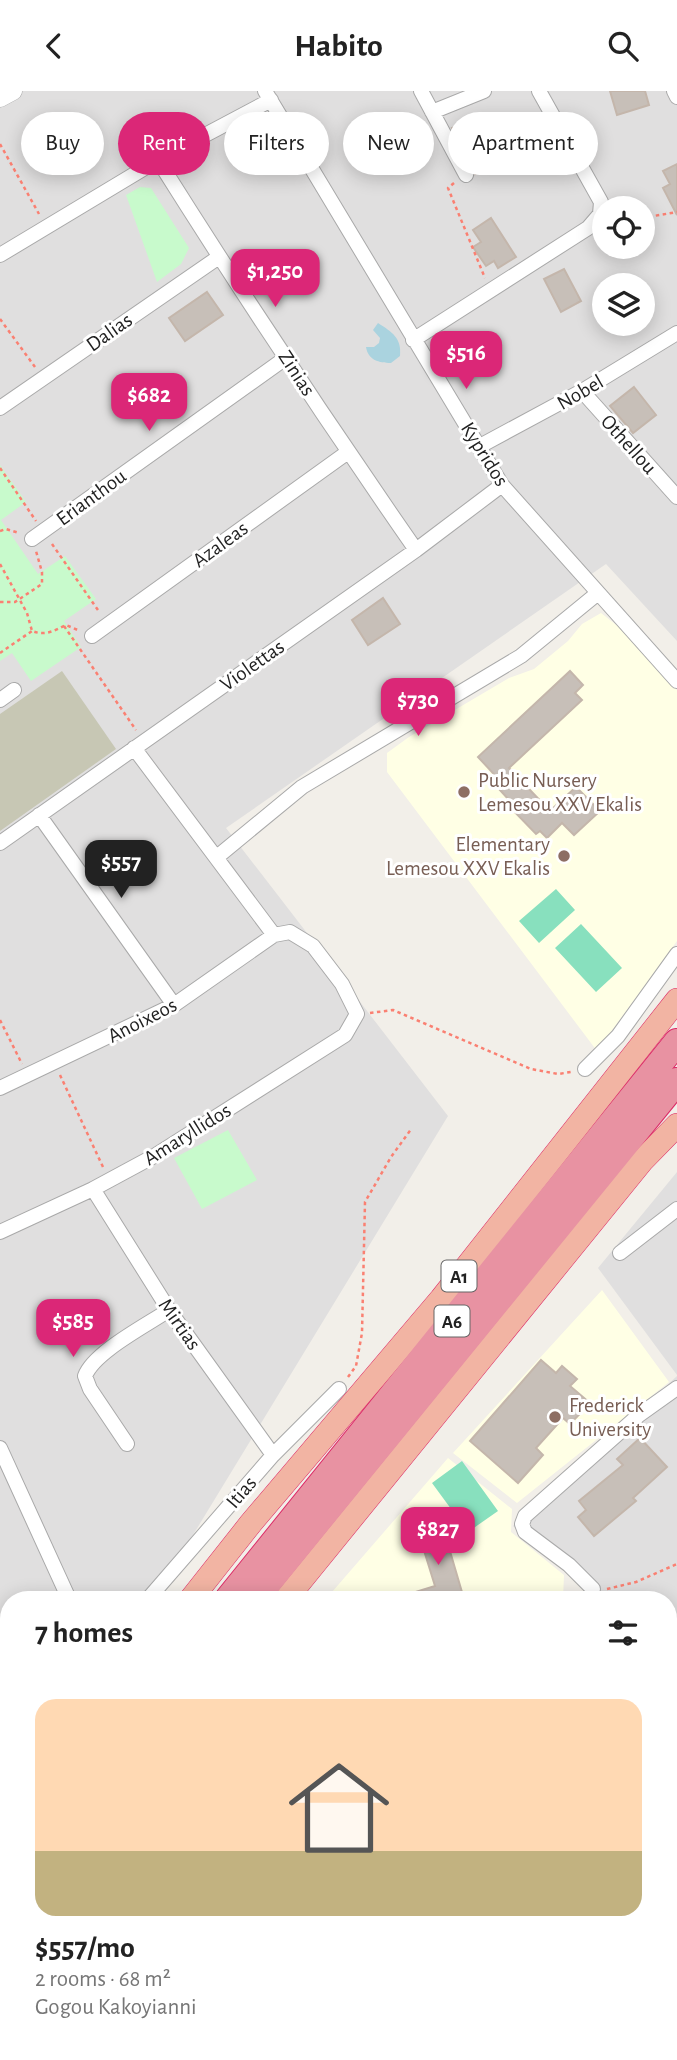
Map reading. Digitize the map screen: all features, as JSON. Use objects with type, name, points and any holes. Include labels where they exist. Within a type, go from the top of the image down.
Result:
[{"type":"highway","name":"A1","points":[[197,1591],[251,1523],[441,1299],[677,1002]]},
{"type":"highway","name":"A6","points":[[234,1591],[677,1042]]},
{"type":"highway","name":"A6","points":[[263,1591],[677,1081]]},
{"type":"highway","points":[[293,1591],[642,1161],[677,1125]]},
{"type":"street","points":[[0,98],[13,91]]},
{"type":"street","points":[[421,91],[432,112]]},
{"type":"street","points":[[434,112],[484,91]]},
{"type":"street","points":[[413,340],[588,228],[600,214],[601,202],[539,91]]},
{"type":"street","points":[[674,91],[677,97]]},
{"type":"street","points":[[210,130],[268,96]]},
{"type":"street","name":"Kypridos","points":[[268,96],[502,485],[677,681]]},
{"type":"street","points":[[434,117],[448,142]]},
{"type":"street","points":[[0,255],[133,175]]},
{"type":"street","name":"Zinias","points":[[167,175],[348,452],[416,550]]},
{"type":"street","name":"Dalias","points":[[0,408],[219,257]]},
{"type":"street","name":"Nobel","points":[[480,446],[582,391],[677,333]]},
{"type":"street","name":"Erianthou","points":[[37,535],[286,357]]},
{"type":"street","name":"Othellou","points":[[582,391],[677,498]]},
{"type":"street","name":"Azaleas","points":[[92,636],[348,452]]},
{"type":"street","name":"Violettas","points":[[0,843],[416,550],[502,485]]},
{"type":"street","points":[[216,856],[302,787],[521,656],[598,593]]},
{"type":"street","points":[[0,700],[14,690]]},
{"type":"street","points":[[139,744],[274,935],[289,932],[313,946],[342,983],[357,1014]]},
{"type":"street","points":[[39,815],[174,1006]]},
{"type":"street","name":"Anoixeos","points":[[0,1087],[174,1006],[274,935]]},
{"type":"street","points":[[585,1069],[618,1036],[677,954]]},
{"type":"street","name":"Amaryllidos","points":[[0,1232],[93,1189],[156,1155],[345,1035],[357,1014]]},
{"type":"street","name":"Mirtias","points":[[93,1189],[169,1310],[273,1455]]},
{"type":"street","points":[[620,1253],[677,1209]]},
{"type":"street","points":[[127,1444],[90,1389],[85,1376],[88,1367],[103,1354],[169,1310]]},
{"type":"street","points":[[593,1589],[569,1565],[525,1532],[522,1524],[525,1516],[639,1415],[677,1388]]},
{"type":"street","name":"Itias","points":[[155,1591],[273,1455],[339,1389]]},
{"type":"street","points":[[0,1448],[65,1591]]},
{"type":"path","points":[[0,143],[46,227]]},
{"type":"path","points":[[466,175],[448,188],[490,291]]},
{"type":"path","points":[[655,216],[677,212]]},
{"type":"path","points":[[0,319],[43,378]]},
{"type":"path","points":[[0,468],[37,535],[108,625]]},
{"type":"path","points":[[0,531],[6,529],[37,535]]},
{"type":"path","points":[[0,602],[15,602],[42,584],[37,535]]},
{"type":"path","points":[[0,564],[27,613],[32,631]]},
{"type":"path","points":[[0,653],[32,631],[45,633],[66,625],[92,636]]},
{"type":"path","points":[[64,626],[139,744]]},
{"type":"path","points":[[357,1014],[393,1010],[531,1069],[558,1074],[585,1069]]},
{"type":"path","points":[[0,1020],[27,1074]]},
{"type":"path","points":[[55,1063],[109,1180]]},
{"type":"path","points":[[339,1389],[356,1366],[362,1333],[366,1202],[391,1157],[412,1128]]},
{"type":"path","points":[[593,1589],[615,1588],[677,1564]]},
{"type":"shaded area","points":[[0,91],[677,91],[677,641],[606,564],[226,828],[448,1116],[159,1591],[0,1591]]},
{"type":"shaded area","name":"Elementary Lemesou XXV Ekalis","points":[[601,613],[620,628],[677,690],[677,941],[597,1051],[387,772],[387,753],[409,737],[509,678],[534,669],[568,641],[582,624]]},
{"type":"shaded area","points":[[62,671],[116,749],[0,831],[0,714]]},
{"type":"shaded area","points":[[677,1172],[677,1375],[598,1268]]},
{"type":"shaded area","name":"Frederick University","points":[[602,1290],[669,1382],[517,1503],[453,1453]]},
{"type":"shaded area","points":[[677,1376],[677,1591],[591,1591],[513,1526]]},
{"type":"shaded area","points":[[448,1458],[512,1509],[511,1532],[564,1575],[563,1591],[333,1591]]},
{"type":"green space","points":[[140,187],[151,188],[189,248],[181,264],[157,282],[126,195]]},
{"type":"green space","points":[[0,465],[26,502],[1,520],[38,574],[65,556],[96,599],[64,621],[81,647],[31,681],[12,653],[0,661]]},
{"type":"green space","points":[[556,889],[575,910],[539,943],[519,921]]},
{"type":"green space","points":[[581,924],[622,968],[596,992],[555,948]]},
{"type":"green space","points":[[228,1130],[257,1180],[202,1209],[174,1158]]},
{"type":"green space","points":[[462,1461],[498,1511],[468,1532],[432,1483]]},
{"type":"water","points":[[378,323],[398,340],[400,356],[391,363],[375,360],[367,351],[366,347],[374,347],[379,343],[380,338],[373,330]]},
{"type":"building","points":[[610,91],[645,91],[649,105],[617,115]]},
{"type":"building","points":[[677,164],[677,215],[663,188],[670,184],[663,171]]},
{"type":"building","points":[[491,218],[516,257],[498,268],[494,261],[486,266],[473,247],[481,242],[473,230]]},
{"type":"building","points":[[564,269],[581,301],[561,312],[544,279]]},
{"type":"building","points":[[207,292],[223,315],[185,341],[169,318]]},
{"type":"building","points":[[634,387],[656,415],[633,433],[610,406]]},
{"type":"building","points":[[383,598],[400,624],[368,645],[352,620]]},
{"type":"building","points":[[570,671],[583,685],[575,693],[582,700],[509,768],[550,811],[576,787],[600,811],[574,835],[562,823],[547,838],[540,831],[536,834],[507,804],[510,801],[500,790],[505,786],[478,757]]},
{"type":"building","points":[[541,1360],[556,1373],[562,1366],[577,1379],[570,1386],[590,1403],[570,1424],[563,1418],[536,1448],[543,1455],[518,1483],[470,1441]]},
{"type":"building","points":[[640,1438],[667,1467],[633,1498],[636,1501],[594,1536],[578,1517],[586,1510],[579,1501],[623,1465],[617,1459]]},
{"type":"building","points":[[442,1524],[462,1591],[419,1591],[435,1586],[418,1531]]},
{"type":"place","name":"Public Nursery Lemesou XXV Ekalis","points":[[464,792]]},
{"type":"place","name":"Elementary Lemesou XXV Ekalis","points":[[564,856]]},
{"type":"place","name":"Frederick University","points":[[555,1417]]}]
